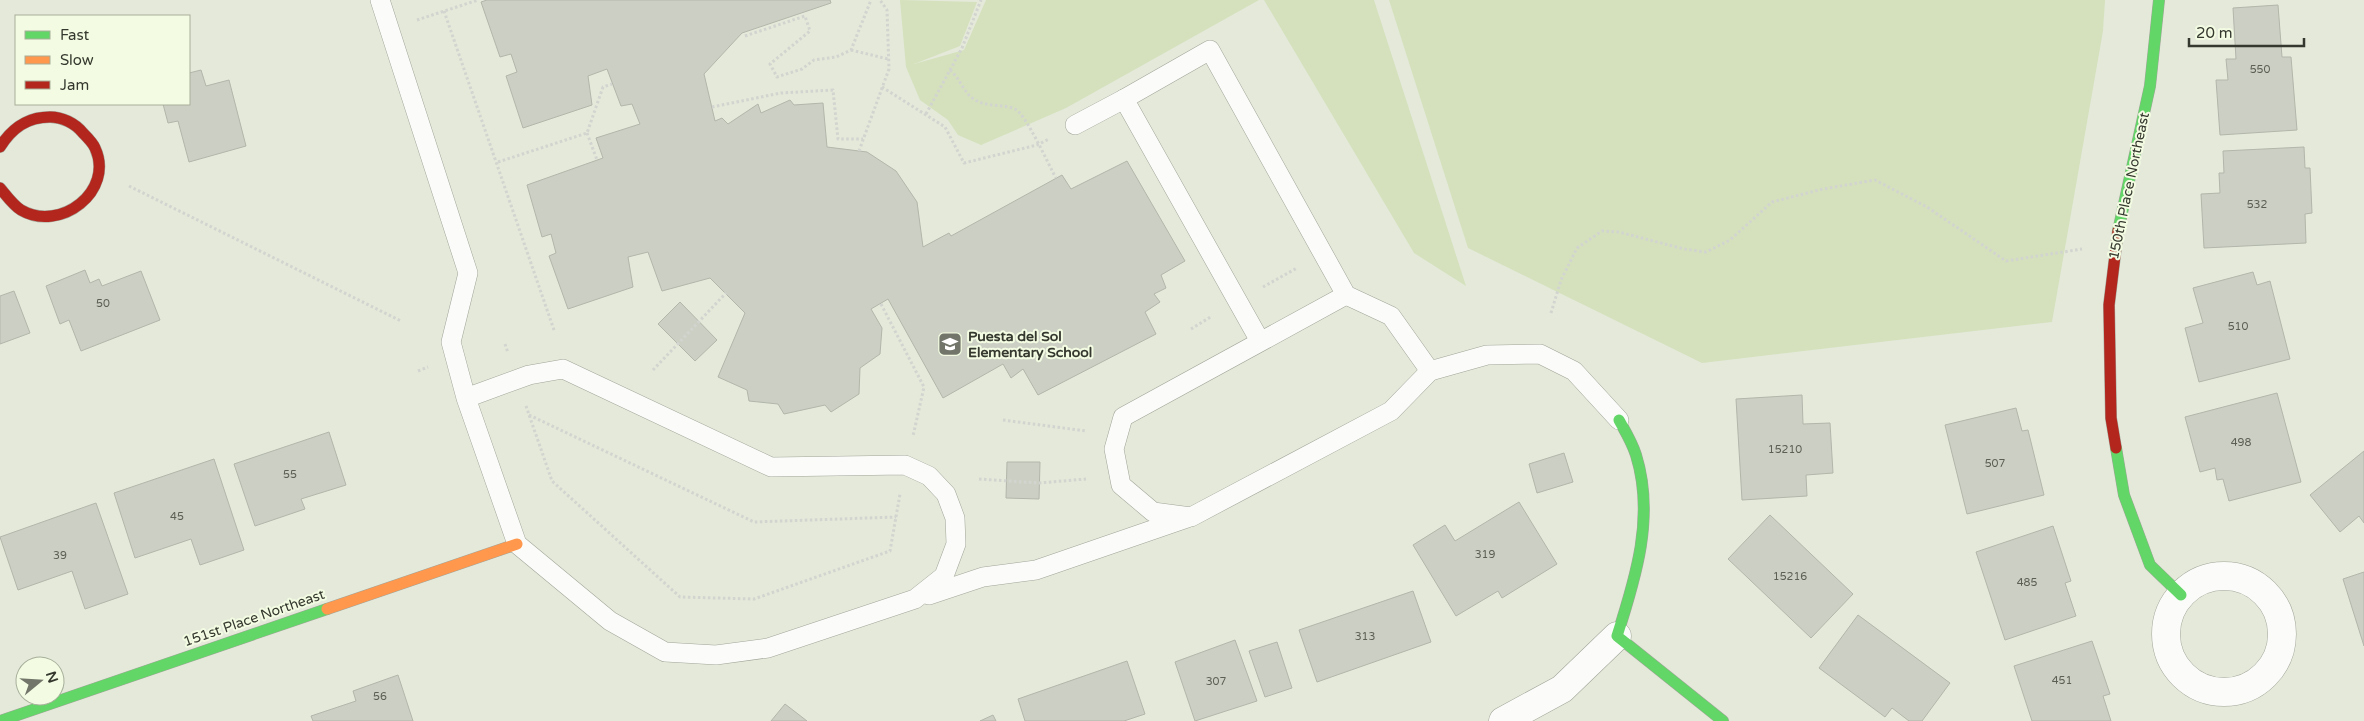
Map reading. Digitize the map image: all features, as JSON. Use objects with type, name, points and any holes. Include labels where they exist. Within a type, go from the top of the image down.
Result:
[{"type":"street","name":"150th Place Northeast","points":[[2159,0],[2150,86],[2116,240],[2109,305],[2111,418],[2124,495],[2150,565],[2181,595]]},
{"type":"street","points":[[0,148],[6,136],[19,124],[35,117],[53,116],[70,121],[85,132],[94,148],[98,165],[96,183],[88,199],[74,211],[58,218],[41,218],[24,213],[9,202],[0,188]]},
{"type":"street","points":[[1503,721],[1562,689],[1617,636],[1636,578],[1645,526],[1643,488],[1636,454],[1619,420]]},
{"type":"street","name":"151st Place Northeast","points":[[0,721],[517,544]]},
{"type":"street","points":[[2213,576],[2232,576],[2249,581],[2265,592],[2276,607],[2282,624],[2282,643],[2276,661],[2264,676],[2248,687],[2228,692],[2209,690],[2191,682],[2177,668],[2168,650],[2166,631],[2171,612],[2181,595],[2195,583],[2213,576]]},
{"type":"street","points":[[1617,636],[1722,721]]},
{"type":"lane","points":[[380,0],[468,273],[451,342],[466,398],[517,544],[610,621],[665,652],[716,655],[768,648],[983,577],[1036,570],[1190,517],[1391,411],[1430,371],[1487,355],[1540,354],[1574,371],[1619,420]]},
{"type":"lane","points":[[1075,125],[1210,50],[1346,295],[1391,316],[1430,371]]},
{"type":"lane","points":[[1124,99],[1260,341]]},
{"type":"lane","points":[[1190,517],[1153,512],[1121,485],[1114,449],[1123,417],[1346,295]]},
{"type":"lane","points":[[466,398],[530,375],[563,369],[771,467],[905,465],[929,476],[946,494],[955,518],[956,544],[944,576],[916,599]]},
{"type":"path","points":[[416,20],[478,0]]},
{"type":"path","points":[[852,50],[872,0]]},
{"type":"path","points":[[859,151],[888,69],[887,10],[880,0]]},
{"type":"path","points":[[926,114],[962,48],[981,0]]},
{"type":"path","points":[[444,11],[498,162],[554,330]]},
{"type":"path","points":[[745,36],[805,16],[810,31],[770,64],[777,77],[802,68],[814,60],[836,57],[852,50],[888,59]]},
{"type":"path","points":[[950,70],[958,76],[969,96],[978,102],[1014,109],[1024,117],[1056,178]]},
{"type":"path","points":[[597,160],[587,133],[603,87],[612,84]]},
{"type":"path","points":[[882,87],[945,127],[964,163],[1037,145],[1075,125]]},
{"type":"path","points":[[712,107],[781,94],[833,90],[838,139],[863,139]]},
{"type":"path","points":[[498,162],[587,133]]},
{"type":"path","points":[[1551,313],[1561,280],[1577,248],[1602,230],[1619,232],[1684,249],[1706,252],[1730,240],[1772,202],[1823,189],[1875,180],[1927,207],[2006,261],[2086,249]]},
{"type":"path","points":[[122,183],[401,321]]},
{"type":"path","points":[[1190,329],[1323,253]]},
{"type":"path","points":[[653,370],[726,293]]},
{"type":"path","points":[[881,304],[924,387],[912,437]]},
{"type":"path","points":[[526,405],[552,481],[680,597],[754,599],[890,551],[901,488]]},
{"type":"path","points":[[529,414],[754,522],[896,517]]},
{"type":"path","points":[[1003,420],[1086,431]]},
{"type":"path","points":[[979,479],[1039,483],[1086,480]]},
{"type":"green space","points":[[900,0],[977,2],[960,46],[914,64],[964,50],[986,0],[1259,0],[1066,108],[981,145],[958,135],[948,120],[920,100],[906,67]]},
{"type":"green space","points":[[1264,0],[1374,0],[1466,286],[1414,253]]},
{"type":"green space","points":[[1389,0],[2105,0],[2103,31],[2052,322],[1702,363],[1468,248]]},
{"type":"building","points":[[487,0],[830,0],[831,3],[742,33],[704,74],[715,121],[722,118],[728,124],[758,104],[761,113],[790,100],[794,105],[823,103],[827,147],[867,152],[896,171],[917,202],[923,247],[949,233],[951,236],[1062,175],[1071,189],[1127,161],[1185,261],[1161,275],[1166,288],[1154,294],[1160,302],[1145,312],[1156,334],[1038,395],[1023,369],[1011,378],[1003,364],[943,398],[888,299],[871,309],[882,328],[880,354],[860,368],[859,394],[831,412],[825,405],[784,414],[778,404],[749,401],[747,390],[718,377],[745,313],[710,278],[662,291],[648,252],[628,257],[633,287],[568,309],[549,256],[556,253],[551,234],[542,237],[527,185],[603,158],[596,138],[640,124],[632,104],[621,106],[607,69],[588,76],[592,105],[523,128],[506,76],[517,72],[511,54],[500,57],[481,2]]},
{"type":"building","points":[[2278,5],[2282,57],[2291,57],[2297,130],[2220,135],[2216,80],[2228,80],[2226,59],[2236,59],[2233,8]]},
{"type":"building","points":[[201,70],[206,86],[229,80],[246,146],[189,162],[178,121],[168,123],[163,105],[190,105],[190,73]]},
{"type":"building","points":[[2304,147],[2305,168],[2310,168],[2312,213],[2305,214],[2306,243],[2204,248],[2201,194],[2220,193],[2219,173],[2224,173],[2223,151]]},
{"type":"building","points":[[85,270],[90,283],[99,279],[102,286],[141,271],[160,320],[81,351],[69,320],[60,324],[46,286]]},
{"type":"building","points":[[2253,272],[2257,285],[2270,281],[2290,359],[2199,382],[2185,328],[2203,323],[2193,288]]},
{"type":"building","points":[[14,291],[30,333],[0,344],[0,296]]},
{"type":"building","points":[[680,302],[717,340],[695,361],[658,324]]},
{"type":"building","points":[[2277,393],[2301,482],[2229,501],[2223,479],[2217,480],[2215,468],[2200,472],[2185,417]]},
{"type":"building","points":[[1802,395],[1803,424],[1830,423],[1833,473],[1806,475],[1807,496],[1742,500],[1736,399]]},
{"type":"building","points":[[2016,408],[2022,431],[2028,430],[2044,495],[1967,514],[1945,425]]},
{"type":"building","points":[[329,432],[346,485],[301,499],[305,509],[255,526],[234,464]]},
{"type":"building","points":[[2364,451],[2364,523],[2359,516],[2340,532],[2310,495]]},
{"type":"building","points":[[1564,453],[1573,482],[1537,493],[1529,464]]},
{"type":"building","points":[[214,459],[244,550],[200,565],[191,539],[135,558],[114,493]]},
{"type":"building","points":[[1007,462],[1040,462],[1039,499],[1006,498]]},
{"type":"building","points":[[1519,502],[1557,564],[1502,598],[1498,591],[1456,616],[1413,545],[1445,525],[1455,541]]},
{"type":"building","points":[[96,503],[128,594],[85,609],[72,571],[18,590],[0,537]]},
{"type":"building","points":[[1770,515],[1853,594],[1811,638],[1728,559]]},
{"type":"building","points":[[2053,526],[2071,581],[2065,583],[2076,616],[2005,640],[1976,552]]},
{"type":"building","points":[[2364,572],[2364,646],[2343,579]]},
{"type":"building","points":[[1413,591],[1431,642],[1317,682],[1299,630]]},
{"type":"building","points":[[1858,615],[1950,683],[1922,721],[1909,721],[1892,708],[1885,717],[1819,668]]},
{"type":"building","points":[[1235,640],[1257,701],[1195,721],[1175,662]]},
{"type":"building","points":[[2092,641],[2110,694],[2103,696],[2111,721],[2032,721],[2014,666]]},
{"type":"building","points":[[1277,642],[1292,688],[1265,697],[1249,651]]},
{"type":"building","points":[[1127,661],[1145,714],[1124,721],[1025,721],[1018,699]]},
{"type":"building","points":[[398,675],[413,721],[313,721],[311,716],[356,701],[353,691]]},
{"type":"building","points":[[785,704],[807,721],[771,721]]},
{"type":"building","points":[[993,715],[996,721],[980,721]]},
{"type":"traffic: fast","points":[[2118,231],[2150,86],[2159,0]]},
{"type":"traffic: fast","points":[[1619,420],[1636,455],[1644,501],[1641,546],[1631,591],[1617,636],[1723,721]]},
{"type":"traffic: fast","points":[[2116,448],[2124,495],[2150,565],[2181,595]]},
{"type":"traffic: fast","points":[[0,721],[327,609]]},
{"type":"traffic: slow","points":[[327,609],[517,544]]},
{"type":"traffic: jam","points":[[0,147],[15,129],[27,121],[55,117],[68,121],[80,129],[94,146],[99,164],[97,179],[91,193],[80,204],[67,212],[52,216],[36,216],[21,210],[12,203],[0,188]]},
{"type":"traffic: jam","points":[[2116,448],[2111,418],[2109,305],[2118,231]]},
{"type":"place","name":"Puesta del Sol Elementary School","points":[[950,344]]}]
